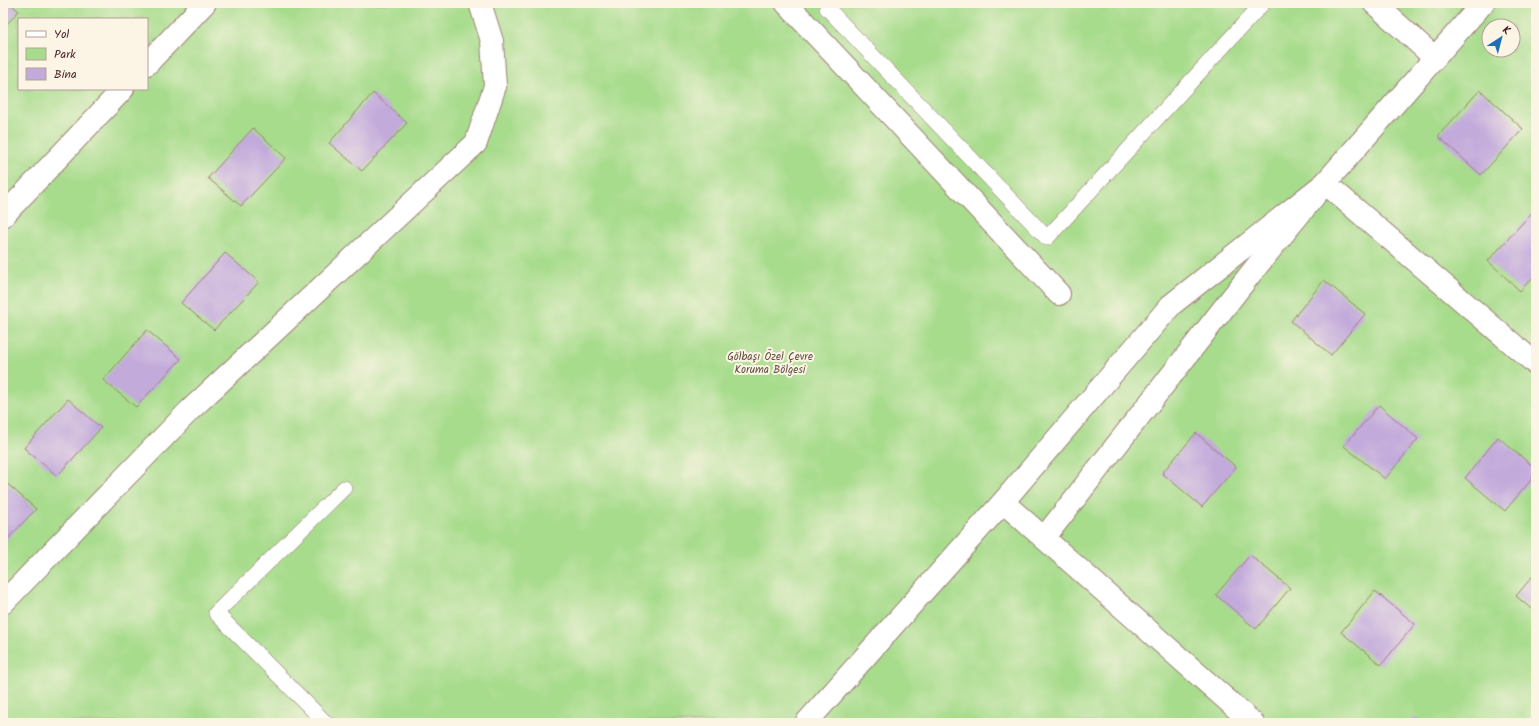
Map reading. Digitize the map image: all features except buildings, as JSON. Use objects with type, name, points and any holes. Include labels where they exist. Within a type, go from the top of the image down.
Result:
[{"type":"street","points":[[148,63],[205,3]]},
{"type":"street","points":[[3,603],[189,411],[476,142],[496,86],[492,41],[480,3]]},
{"type":"street","points":[[786,3],[1059,294]]},
{"type":"street","points":[[1374,3],[1435,58]]},
{"type":"street","points":[[1044,538],[1252,272],[1325,183],[1483,3]]},
{"type":"street","points":[[3,216],[122,90]]},
{"type":"street","points":[[1325,183],[1536,364]]},
{"type":"street","points":[[806,723],[1003,502],[1171,305],[1325,183]]},
{"type":"street","points":[[1003,502],[1253,723]]},
{"type":"lane","points":[[832,3],[827,8],[1046,238],[1263,3]]},
{"type":"lane","points":[[326,723],[216,613],[344,488]]},
{"type":"green space","name":"Gölbaşı Özel Çevre Koruma Bölgesi","points":[[3,3],[1536,3],[1536,723],[3,723]]}]
